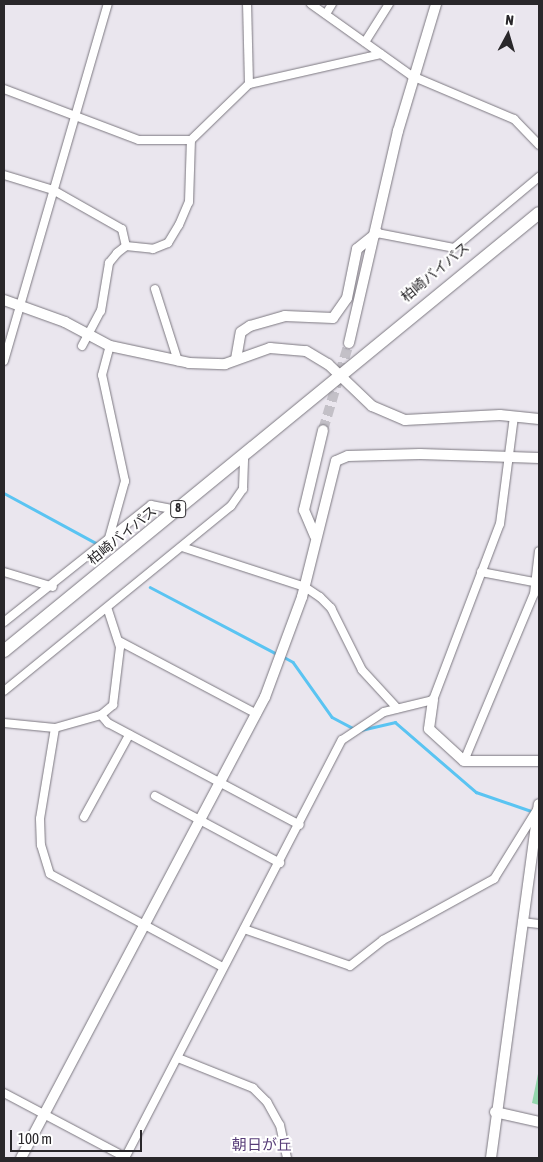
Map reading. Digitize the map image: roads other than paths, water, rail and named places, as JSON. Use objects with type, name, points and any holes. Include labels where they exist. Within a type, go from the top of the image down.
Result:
[{"type":"highway","name":"柏崎バイパス","points":[[4,651],[398,325],[539,204]]},
{"type":"highway","name":"柏崎バイパス","points":[[398,325],[539,213]]},
{"type":"street","points":[[4,361],[108,4]]},
{"type":"street","points":[[247,4],[249,84]]},
{"type":"street","points":[[311,4],[412,76],[514,119],[539,145]]},
{"type":"street","points":[[326,14],[332,4]]},
{"type":"street","points":[[365,42],[388,4]]},
{"type":"street","points":[[349,343],[377,233],[412,76],[436,4]]},
{"type":"street","points":[[4,90],[140,140],[191,140],[249,84],[381,54]]},
{"type":"street","points":[[126,246],[153,249],[168,243],[189,202],[191,140]]},
{"type":"street","points":[[4,175],[53,190],[122,229],[126,246]]},
{"type":"street","points":[[236,360],[241,332],[250,326],[284,316],[333,318],[346,298],[357,249],[377,233],[454,248],[539,176]]},
{"type":"street","points":[[82,346],[100,311],[109,263],[126,246]]},
{"type":"street","points":[[155,289],[178,360]]},
{"type":"street","points":[[4,300],[89,333],[110,346],[178,360],[211,364],[236,360],[270,348],[294,348],[319,357],[372,406],[393,418],[426,422],[514,416],[539,419]]},
{"type":"street","points":[[108,540],[126,481],[102,375],[110,346]]},
{"type":"street","points":[[514,416],[500,524],[433,700],[429,728],[464,761],[539,761]]},
{"type":"street","points":[[315,536],[304,510],[323,430]]},
{"type":"street","points":[[4,691],[108,610],[231,506],[243,489],[244,452]]},
{"type":"street","points":[[21,1158],[257,714],[305,587],[331,469],[348,456],[508,460],[539,458]]},
{"type":"street","points":[[4,622],[53,587],[151,505],[176,510]]},
{"type":"street","points":[[182,547],[305,587],[331,608],[362,670],[396,708]]},
{"type":"street","points":[[464,761],[538,583],[539,551]]},
{"type":"street","points":[[4,572],[53,587]]},
{"type":"street","points":[[481,572],[538,583]]},
{"type":"street","points":[[4,722],[55,728],[101,715],[118,696],[119,641],[108,610]]},
{"type":"street","points":[[119,641],[257,714]]},
{"type":"street","points":[[4,1093],[125,1158],[178,1058],[223,967],[300,825],[342,740],[396,708],[433,700]]},
{"type":"street","points":[[101,715],[129,735],[300,825]]},
{"type":"street","points":[[55,728],[40,819],[46,865],[54,878],[223,967]]},
{"type":"street","points":[[84,817],[129,735]]},
{"type":"street","points":[[155,796],[280,863]]},
{"type":"street","points":[[491,1158],[495,1112],[539,806]]},
{"type":"street","points":[[244,929],[350,966],[383,940],[494,879],[539,806]]},
{"type":"street","points":[[522,922],[539,924]]},
{"type":"street","points":[[178,1058],[253,1088],[267,1102],[280,1125],[287,1158]]},
{"type":"street","points":[[495,1112],[539,1122]]},
{"type":"waterway","points":[[4,493],[96,543]]},
{"type":"waterway","points":[[150,587],[277,654]]},
{"type":"waterway","points":[[284,657],[293,662],[332,717],[355,729]]},
{"type":"waterway","points":[[361,730],[395,722],[476,792],[534,812]]},
{"type":"tunnel","points":[[323,430],[349,343]]},
{"type":"district","name":"朝日が丘","points":[[262,1145]]}]
